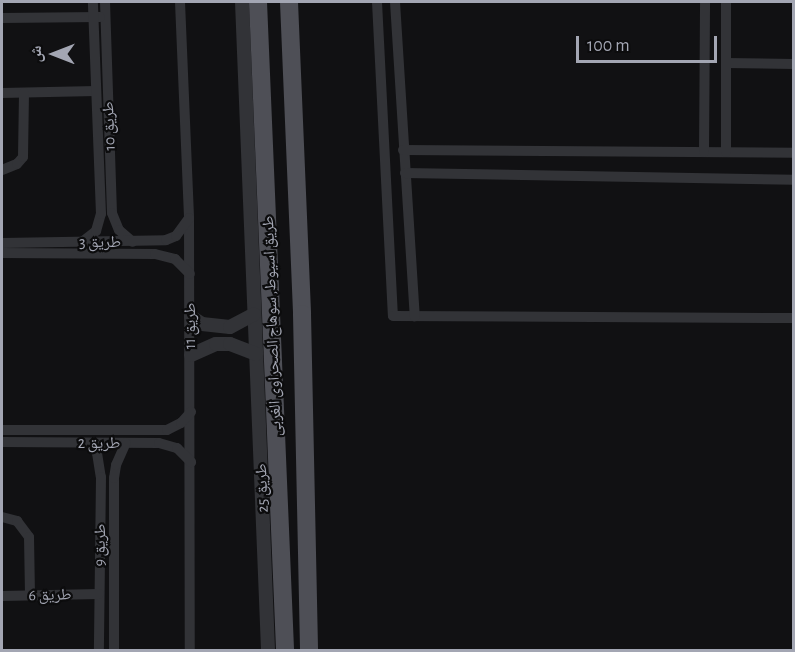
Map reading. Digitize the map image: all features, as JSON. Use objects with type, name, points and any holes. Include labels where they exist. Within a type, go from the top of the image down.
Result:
[{"type":"main road","name":"طريق اسيوط, سوهاج الصحراوى الغربى","points":[[258,2],[285,651]]},
{"type":"main road","name":"طريق اسيوط, سوهاج الصحراوى الغربى","points":[[289,2],[302,314],[309,651]]},
{"type":"street","name":"طريق 10","points":[[82,242],[96,231],[101,214],[93,2]]},
{"type":"street","name":"طريق 10","points":[[105,2],[112,213],[119,230],[133,242]]},
{"type":"street","name":"طريق 11","points":[[180,2],[190,274],[190,651]]},
{"type":"street","name":"طريق 25","points":[[242,2],[268,651]]},
{"type":"street","points":[[377,2],[393,316],[794,318]]},
{"type":"street","points":[[395,2],[415,316]]},
{"type":"street","points":[[704,152],[705,2]]},
{"type":"street","points":[[726,2],[726,152]]},
{"type":"street","points":[[2,18],[106,17]]},
{"type":"street","points":[[726,63],[794,64]]},
{"type":"street","points":[[2,93],[96,92]]},
{"type":"street","points":[[2,170],[17,164],[23,157],[24,93]]},
{"type":"street","points":[[403,150],[794,153]]},
{"type":"street","points":[[405,173],[794,180]]},
{"type":"street","name":"طريق 3","points":[[2,243],[166,240],[176,236],[189,218]]},
{"type":"street","name":"طريق 3","points":[[2,253],[155,254],[175,259],[190,274]]},
{"type":"street","points":[[190,317],[209,326],[230,327],[254,315]]},
{"type":"street","points":[[190,355],[216,344],[230,344],[256,354]]},
{"type":"street","name":"طريق 2","points":[[2,430],[167,430],[181,423],[191,412]]},
{"type":"street","name":"طريق 2","points":[[2,442],[168,444],[185,454],[190,462]]},
{"type":"street","name":"طريق 9","points":[[90,443],[97,453],[101,477],[99,651]]},
{"type":"street","name":"طريق 9","points":[[114,651],[114,478],[116,465],[126,443]]},
{"type":"street","points":[[2,517],[17,521],[29,537],[30,596]]},
{"type":"street","name":"طريق 6","points":[[2,596],[99,594]]}]
